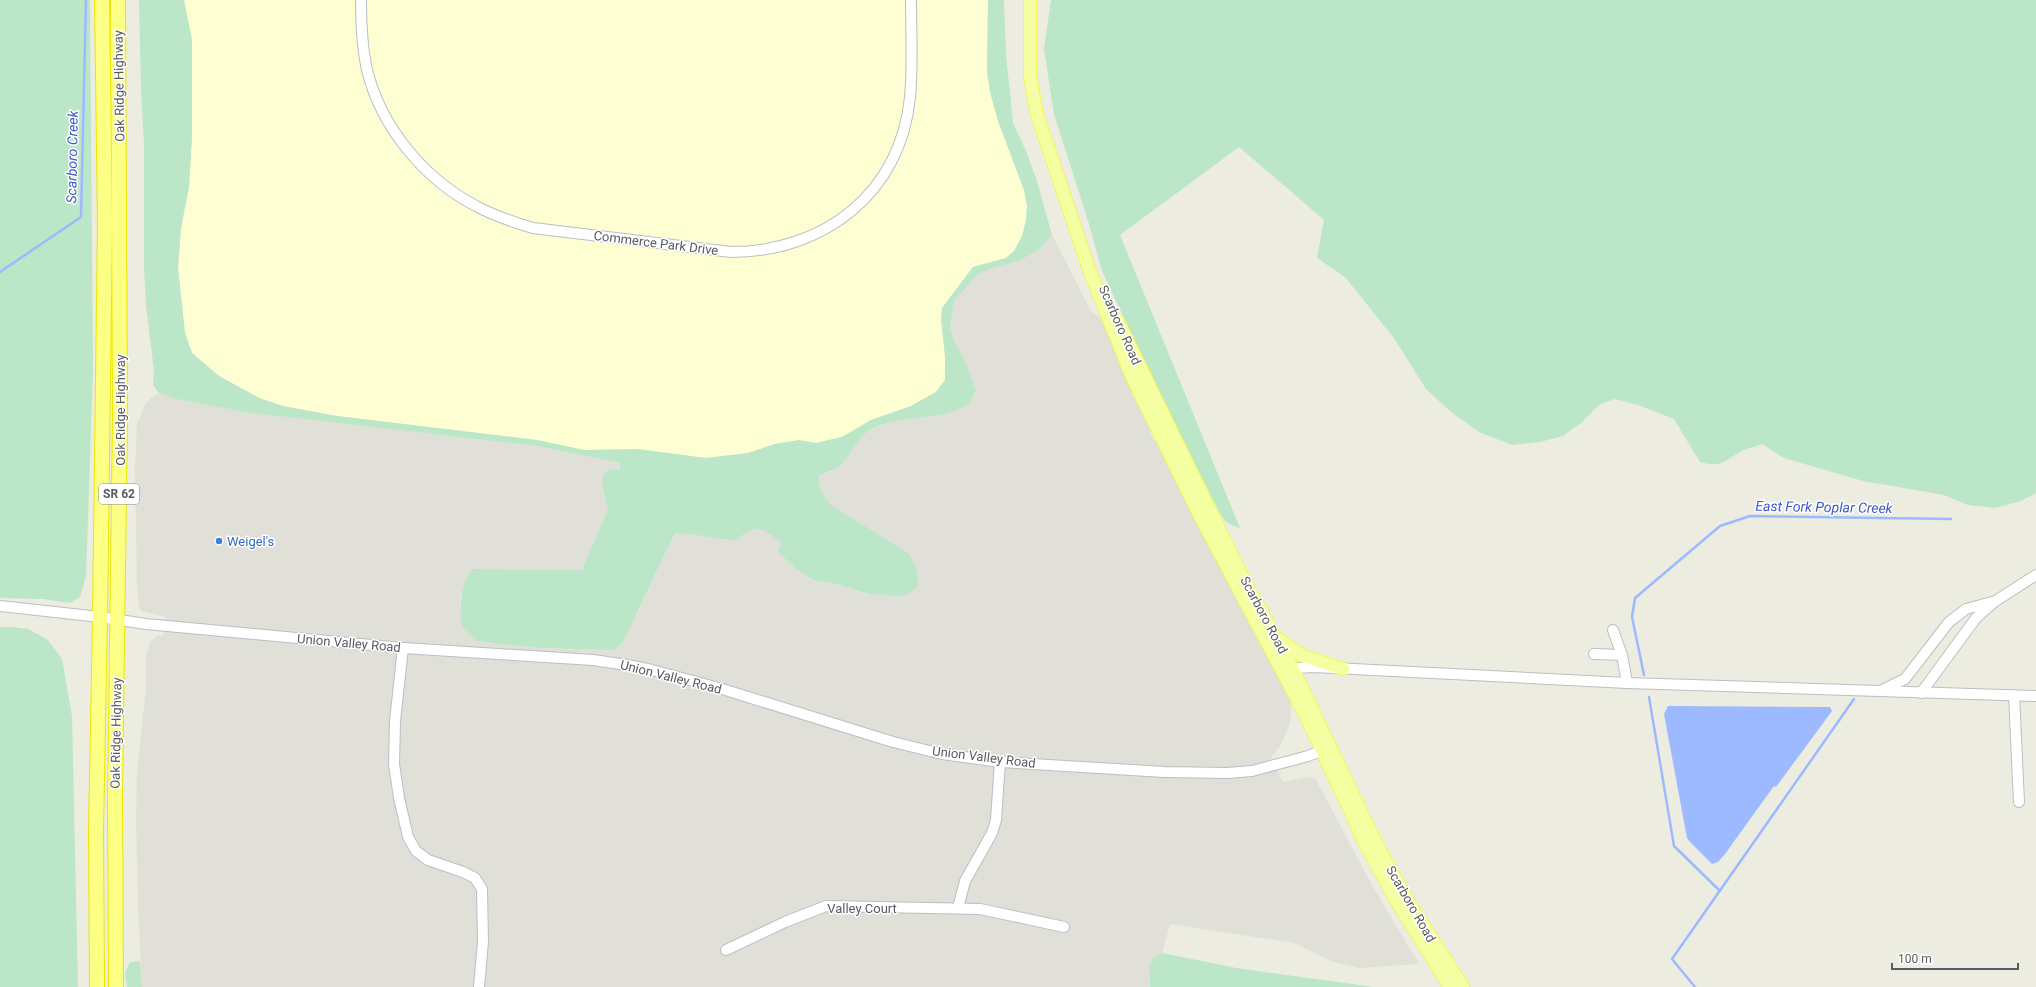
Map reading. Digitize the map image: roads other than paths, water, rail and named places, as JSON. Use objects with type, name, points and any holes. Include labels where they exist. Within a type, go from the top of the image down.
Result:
[{"type":"highway","name":"Oak Ridge Highway","points":[[97,987],[96,815],[105,224],[102,0]]},
{"type":"highway","name":"Oak Ridge Highway","points":[[116,987],[115,796],[121,272],[118,0]]},
{"type":"main road","name":"Scarboro Road","points":[[1030,0],[1030,75],[1038,115],[1090,272],[1132,377],[1201,518],[1288,670],[1326,748],[1381,852],[1432,940],[1463,987]]},
{"type":"main road","name":"Scarboro Road","points":[[1079,236],[1125,337],[1172,434],[1242,576],[1276,637],[1288,670]]},
{"type":"main road","points":[[1276,637],[1301,655],[1343,669]]},
{"type":"main road","name":"Scarboro Road","points":[[1326,748],[1374,858],[1395,898],[1450,987]]},
{"type":"street","name":"Commerce Park Drive","points":[[361,0],[362,33],[368,70],[378,99],[396,134],[423,168],[448,189],[475,206],[503,219],[533,228],[731,252],[750,252],[774,248],[813,236],[846,216],[880,180],[899,144],[910,97],[911,0]]},
{"type":"street","points":[[1922,693],[1976,618],[1994,602],[2036,575]]},
{"type":"street","points":[[1882,690],[1905,680],[1949,622],[1966,609],[1994,602]]},
{"type":"street","name":"Union Valley Road","points":[[0,606],[100,617],[146,624],[403,648],[593,660],[652,670],[719,688],[893,742],[942,754],[1000,762],[1164,772],[1227,773],[1252,771],[1308,756],[1326,748]]},
{"type":"street","points":[[1614,630],[1622,654],[1627,683]]},
{"type":"street","points":[[403,648],[395,721],[394,764],[399,798],[408,837],[416,851],[428,860],[463,872],[474,878],[482,889],[483,942],[479,987]]},
{"type":"street","points":[[1594,654],[1622,654]]},
{"type":"street","points":[[1288,670],[1314,667],[1627,683],[2036,696]]},
{"type":"street","points":[[2014,696],[2019,802]]},
{"type":"street","points":[[958,908],[965,881],[992,833],[996,820],[1000,762]]},
{"type":"street","name":"Valley Court","points":[[726,950],[785,922],[826,906],[980,909],[1064,927]]},
{"type":"water","points":[[1668,706],[1830,707],[1832,711],[1776,787],[1774,786],[1725,854],[1718,862],[1712,864],[1687,838],[1664,714]]},
{"type":"waterway","name":"Scarboro Creek","points":[[0,272],[81,217],[86,0]]},
{"type":"waterway","name":"East Fork Poplar Creek","points":[[1644,675],[1632,617],[1635,598],[1720,526],[1750,516],[1951,519]]},
{"type":"waterway","name":"East Fork Poplar Creek","points":[[1649,697],[1674,846],[1720,891]]},
{"type":"waterway","name":"East Fork Poplar Creek","points":[[1695,987],[1672,959],[1854,699]]},
{"type":"place","name":"Weigel's","points":[[219,541]]}]
